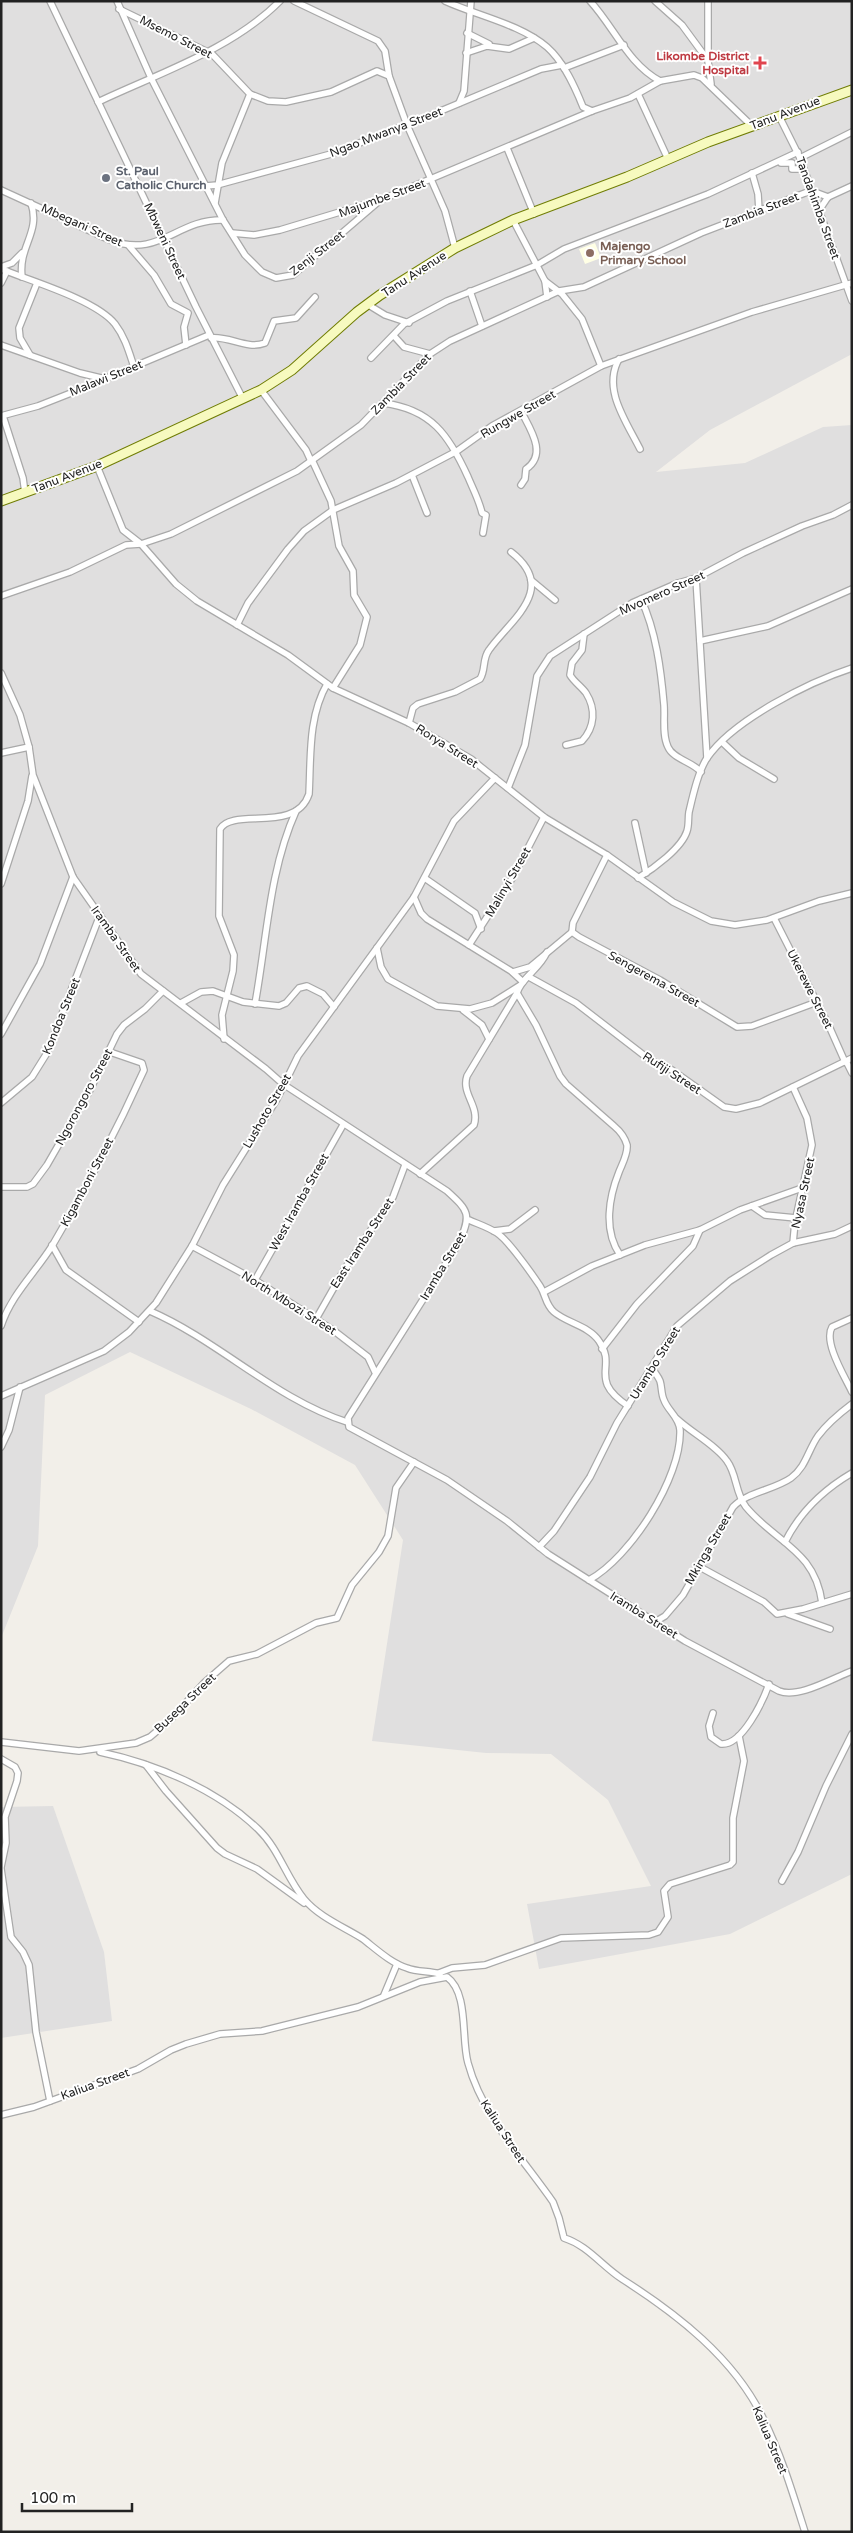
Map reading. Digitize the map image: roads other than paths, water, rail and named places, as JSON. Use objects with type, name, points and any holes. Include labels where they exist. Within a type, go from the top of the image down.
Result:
[{"type":"street","name":"Mbweni Street","points":[[50,1],[210,337],[243,399]]},
{"type":"street","points":[[117,1],[151,78],[214,203],[232,233]]},
{"type":"street","points":[[98,102],[206,51],[242,30],[280,1]]},
{"type":"street","points":[[294,1],[378,41],[385,51],[389,76],[406,125],[445,211],[455,248]]},
{"type":"street","points":[[445,1],[534,38],[548,48],[563,67],[583,107],[592,111]]},
{"type":"street","points":[[459,103],[464,91],[467,33],[471,1]]},
{"type":"street","points":[[590,1],[603,15],[646,74],[660,81]]},
{"type":"street","points":[[655,1],[689,32],[708,61]]},
{"type":"street","points":[[708,1],[710,84]]},
{"type":"street","name":"Msemo Street","points":[[119,9],[216,57],[250,94]]},
{"type":"street","points":[[467,33],[492,45],[509,49],[534,38]]},
{"type":"street","points":[[466,53],[492,45]]},
{"type":"street","name":"Ngao Mwanya Street","points":[[206,186],[219,185],[312,160],[406,125],[541,69],[563,67],[624,45]]},
{"type":"street","points":[[214,203],[222,163],[250,94],[268,101],[286,102],[331,92],[377,71],[389,76]]},
{"type":"street","name":"Majumbe Street","points":[[232,233],[254,235],[280,230],[383,199],[507,148],[578,116],[638,94],[660,81],[694,75],[710,84],[752,126]]},
{"type":"street","name":"Tanu Avenue","points":[[1,501],[97,466],[261,390],[292,370],[367,304],[455,248],[514,220],[534,214],[752,126],[852,90]]},
{"type":"street","points":[[638,94],[668,159]]},
{"type":"street","points":[[578,116],[583,107]]},
{"type":"street","name":"Tandahimba Street","points":[[780,116],[799,155],[849,284],[852,301]]},
{"type":"street","points":[[371,358],[395,336],[400,328],[470,291],[537,264],[564,249],[657,215],[852,132]]},
{"type":"street","points":[[843,136],[852,138]]},
{"type":"street","points":[[507,148],[534,214]]},
{"type":"street","points":[[773,165],[788,162],[792,163],[792,169],[803,169]]},
{"type":"street","points":[[752,173],[758,194],[759,211]]},
{"type":"street","points":[[820,209],[828,197],[852,186]]},
{"type":"street","name":"Mbegani Street","points":[[1,190],[110,240],[129,246],[145,246],[165,240],[200,221],[223,220]]},
{"type":"street","points":[[812,191],[828,197]]},
{"type":"street","name":"Zambia Street","points":[[1,596],[70,572],[126,546],[141,544],[179,530],[268,486],[312,461],[361,425],[430,354],[482,326],[559,291],[584,287],[701,232],[812,191]]},
{"type":"street","name":"Zenji Street","points":[[232,233],[252,263],[262,272],[283,278],[293,275],[383,199]]},
{"type":"street","points":[[1,284],[3,269],[15,261],[23,251],[34,227],[35,216],[31,203]]},
{"type":"street","points":[[514,220],[545,281],[547,297]]},
{"type":"street","points":[[129,246],[154,275],[171,304],[188,313],[184,327],[186,345]]},
{"type":"street","points":[[22,277],[23,251]]},
{"type":"street","points":[[3,269],[87,303],[106,314],[122,335],[134,367]]},
{"type":"street","points":[[545,281],[559,291],[584,323],[584,330],[601,366]]},
{"type":"street","points":[[30,356],[20,338],[19,328],[37,283]]},
{"type":"street","name":"Rungwe Street","points":[[237,625],[248,603],[292,544],[304,531],[332,510],[412,475],[457,451],[492,426],[601,366],[752,312],[849,284]]},
{"type":"street","points":[[470,291],[482,326]]},
{"type":"street","points":[[210,337],[256,346],[265,344],[274,321],[296,318],[315,297]]},
{"type":"street","points":[[367,304],[385,315],[409,323]]},
{"type":"street","points":[[395,336],[404,347],[430,354]]},
{"type":"street","name":"Malawi Street","points":[[2,416],[38,406],[186,345],[210,337]]},
{"type":"street","points":[[1,345],[30,356],[106,379]]},
{"type":"street","points":[[620,358],[614,371],[612,388],[640,449]]},
{"type":"street","points":[[255,1004],[268,912],[282,845],[296,811],[305,802],[309,794],[314,718],[320,697],[360,645],[367,620],[354,595],[353,571],[340,546],[328,493],[306,450],[261,390]]},
{"type":"street","points":[[383,403],[418,412],[440,430],[457,451],[482,513],[486,515],[484,533]]},
{"type":"street","points":[[521,411],[533,436],[537,454],[534,464],[526,469],[525,479],[521,485]]},
{"type":"street","points":[[2,416],[23,478],[25,493]]},
{"type":"street","name":"Rorya Street","points":[[97,466],[120,525],[126,533],[141,544],[176,584],[197,601],[288,655],[330,686],[409,722],[471,759],[544,817],[607,855],[673,902],[720,924],[749,924],[774,918],[819,901],[852,893]]},
{"type":"street","points":[[412,475],[428,514]]},
{"type":"street","name":"Mvomero Street","points":[[508,788],[525,745],[534,688],[540,670],[550,656],[641,599],[678,583],[696,578],[743,553],[802,526],[833,515],[852,504]]},
{"type":"street","points":[[409,722],[414,708],[418,704],[455,692],[480,679],[489,649],[525,609],[531,588],[531,580],[525,566],[511,552]]},
{"type":"street","points":[[696,578],[707,758]]},
{"type":"street","points":[[531,580],[555,600]]},
{"type":"street","points":[[700,641],[768,626],[852,588]]},
{"type":"street","points":[[641,599],[651,622],[664,702],[667,745],[673,754],[694,764],[701,772]]},
{"type":"street","points":[[566,744],[582,742],[590,731],[592,721],[592,706],[584,691],[570,675],[571,665],[582,650],[584,634]]},
{"type":"street","points":[[638,878],[653,869],[684,838],[701,772],[707,758],[722,742],[762,710],[852,668]]},
{"type":"street","name":"Iramba Street","points":[[1,673],[20,714],[29,747],[32,775],[73,877],[141,974],[181,1003],[283,1084],[405,1166],[447,1191],[462,1204],[469,1220],[456,1248],[375,1372],[347,1422],[354,1432],[414,1462],[465,1491],[539,1546],[655,1622],[701,1650],[784,1693],[799,1692],[852,1671]]},
{"type":"street","points":[[722,742],[739,758],[774,779]]},
{"type":"street","points":[[1,753],[29,747]]},
{"type":"street","points":[[1,884],[28,801],[32,775]]},
{"type":"street","name":"Lushoto Street","points":[[1,1396],[104,1351],[140,1322],[150,1311],[192,1246],[216,1197],[277,1099],[298,1056],[414,898],[426,879],[454,822],[495,778]]},
{"type":"street","points":[[224,1038],[222,1015],[234,954],[218,916],[220,829],[228,822],[278,817],[296,811]]},
{"type":"street","name":"Malinyi Street","points":[[469,945],[513,878],[544,817]]},
{"type":"street","points":[[635,823],[646,873]]},
{"type":"street","points":[[513,972],[530,968],[547,952],[562,943],[572,932],[573,923],[580,905],[607,855]]},
{"type":"street","points":[[1,1034],[40,964],[73,877]]},
{"type":"street","points":[[426,879],[475,913],[481,929]]},
{"type":"street","points":[[414,898],[421,913],[427,919],[449,930],[469,945],[513,972],[521,984]]},
{"type":"street","name":"Kondoa Street","points":[[1,1103],[32,1077],[47,1053],[100,915]]},
{"type":"street","name":"Ukerewe Street","points":[[774,918],[848,1060],[852,1073]]},
{"type":"street","name":"Sengerema Street","points":[[572,932],[660,980],[738,1027],[752,1026],[817,1002]]},
{"type":"street","points":[[377,948],[381,967],[390,982],[437,1006],[463,1010],[492,1003],[521,984],[542,963],[547,952]]},
{"type":"street","name":"Rufiji Street","points":[[529,977],[576,1002],[650,1060],[672,1070],[724,1107],[745,1108],[848,1060]]},
{"type":"street","points":[[420,1174],[474,1125],[474,1110],[465,1089],[465,1082],[521,984]]},
{"type":"street","points":[[181,1003],[201,992],[213,991],[255,1004],[282,1005],[299,988],[307,986],[323,994],[334,1006]]},
{"type":"street","name":"Ngorongoro Street","points":[[1,1187],[27,1188],[34,1184],[76,1115],[110,1052],[117,1034],[124,1025],[145,1009],[162,991]]},
{"type":"street","points":[[517,993],[536,1025],[560,1076],[578,1094],[598,1109],[621,1133],[627,1146],[626,1156],[611,1196],[609,1208],[613,1239],[620,1255]]},
{"type":"street","points":[[463,1010],[483,1027],[489,1039]]},
{"type":"street","name":"Kigamboni Street","points":[[1,1326],[16,1295],[52,1245],[85,1189],[144,1070],[142,1063],[110,1052]]},
{"type":"street","name":"Nyasa Street","points":[[793,1087],[807,1118],[812,1144],[796,1218],[793,1243]]},
{"type":"street","name":"West Iramba Street","points":[[255,1280],[343,1125]]},
{"type":"street","name":"East Iramba Street","points":[[316,1319],[344,1270],[393,1197],[405,1166]]},
{"type":"street","points":[[544,1292],[578,1272],[620,1255],[700,1230],[752,1206],[802,1188]]},
{"type":"street","points":[[752,1206],[765,1215],[796,1218]]},
{"type":"street","points":[[493,1231],[510,1229],[535,1210]]},
{"type":"street","points":[[469,1220],[493,1231],[506,1240],[544,1292],[547,1305],[555,1313],[599,1340],[602,1348],[605,1383],[615,1397],[628,1406]]},
{"type":"street","name":"Urambo Street","points":[[539,1546],[554,1531],[581,1491],[617,1423],[677,1326],[730,1281],[793,1243],[835,1234],[852,1226]]},
{"type":"street","points":[[602,1348],[637,1304],[693,1246],[700,1230]]},
{"type":"street","points":[[52,1245],[66,1270],[140,1322]]},
{"type":"street","name":"North Mbozi Street","points":[[192,1246],[255,1280],[348,1340],[368,1358],[375,1372]]},
{"type":"street","points":[[150,1311],[219,1349],[287,1394],[315,1410],[347,1422]]},
{"type":"street","points":[[852,1318],[832,1327],[830,1332],[832,1348],[852,1392]]},
{"type":"street","points":[[652,1368],[660,1381],[664,1400],[676,1417],[728,1462],[741,1500],[812,1569],[822,1603]]},
{"type":"street","points":[[1,1448],[9,1430],[20,1388]]},
{"type":"street","name":"Mkinga Street","points":[[655,1622],[675,1605],[728,1514],[741,1500],[773,1488],[791,1478],[806,1462],[822,1431],[852,1404]]},
{"type":"street","points":[[589,1580],[602,1573],[622,1554],[661,1496],[674,1463],[680,1438],[680,1428],[676,1417]]},
{"type":"street","name":"Busega Street","points":[[2,1741],[74,1751],[136,1744],[150,1737],[225,1664],[235,1658],[263,1651],[316,1623],[334,1619],[339,1615],[352,1585],[379,1552],[388,1536],[396,1488],[414,1462]]},
{"type":"street","points":[[785,1542],[809,1506],[831,1487],[852,1473]]},
{"type":"street","points":[[698,1566],[764,1602],[777,1614],[808,1619],[830,1629]]},
{"type":"street","points":[[786,1614],[852,1594]]},
{"type":"street","points":[[713,1713],[708,1726],[711,1737],[721,1744],[726,1744],[739,1736],[759,1707],[769,1684]]},
{"type":"street","points":[[782,1881],[798,1852],[826,1786],[852,1734]]},
{"type":"street","points":[[439,1973],[452,1968],[485,1964],[561,1938],[648,1935],[658,1932],[668,1917],[664,1891],[666,1887],[670,1884],[730,1865],[733,1862],[733,1818],[744,1760],[739,1736]]},
{"type":"street","points":[[93,1750],[145,1763],[204,1792],[242,1815],[266,1838],[304,1900],[326,1918]]},
{"type":"street","points":[[1,1759],[15,1767],[18,1775],[15,1793],[5,1817],[6,1843],[1,1868],[2,1884],[11,1937],[23,1952],[29,1966],[36,2032],[50,2101]]},
{"type":"street","points":[[145,1763],[162,1787],[217,1848],[225,1854],[257,1869],[326,1918],[397,1964],[412,1970],[439,1973],[447,1977]]},
{"type":"street","points":[[384,1995],[397,1964]]},
{"type":"street","name":"Kaliua Street","points":[[1,2115],[50,2101],[147,2065],[171,2050],[186,2044],[220,2034],[262,2031],[358,2007],[384,1995],[437,1977],[447,1977],[458,1993],[466,2056],[482,2101],[553,2202],[561,2223],[564,2238],[585,2248],[623,2279],[648,2294],[685,2323],[731,2368],[763,2418],[782,2464],[805,2532]]},
{"type":"place","name":"Likombe District Hospital","points":[[760,63]]},
{"type":"place","name":"St. Paul Catholic Church","points":[[106,178]]},
{"type":"place","name":"Majengo Primary School","points":[[590,253]]}]
